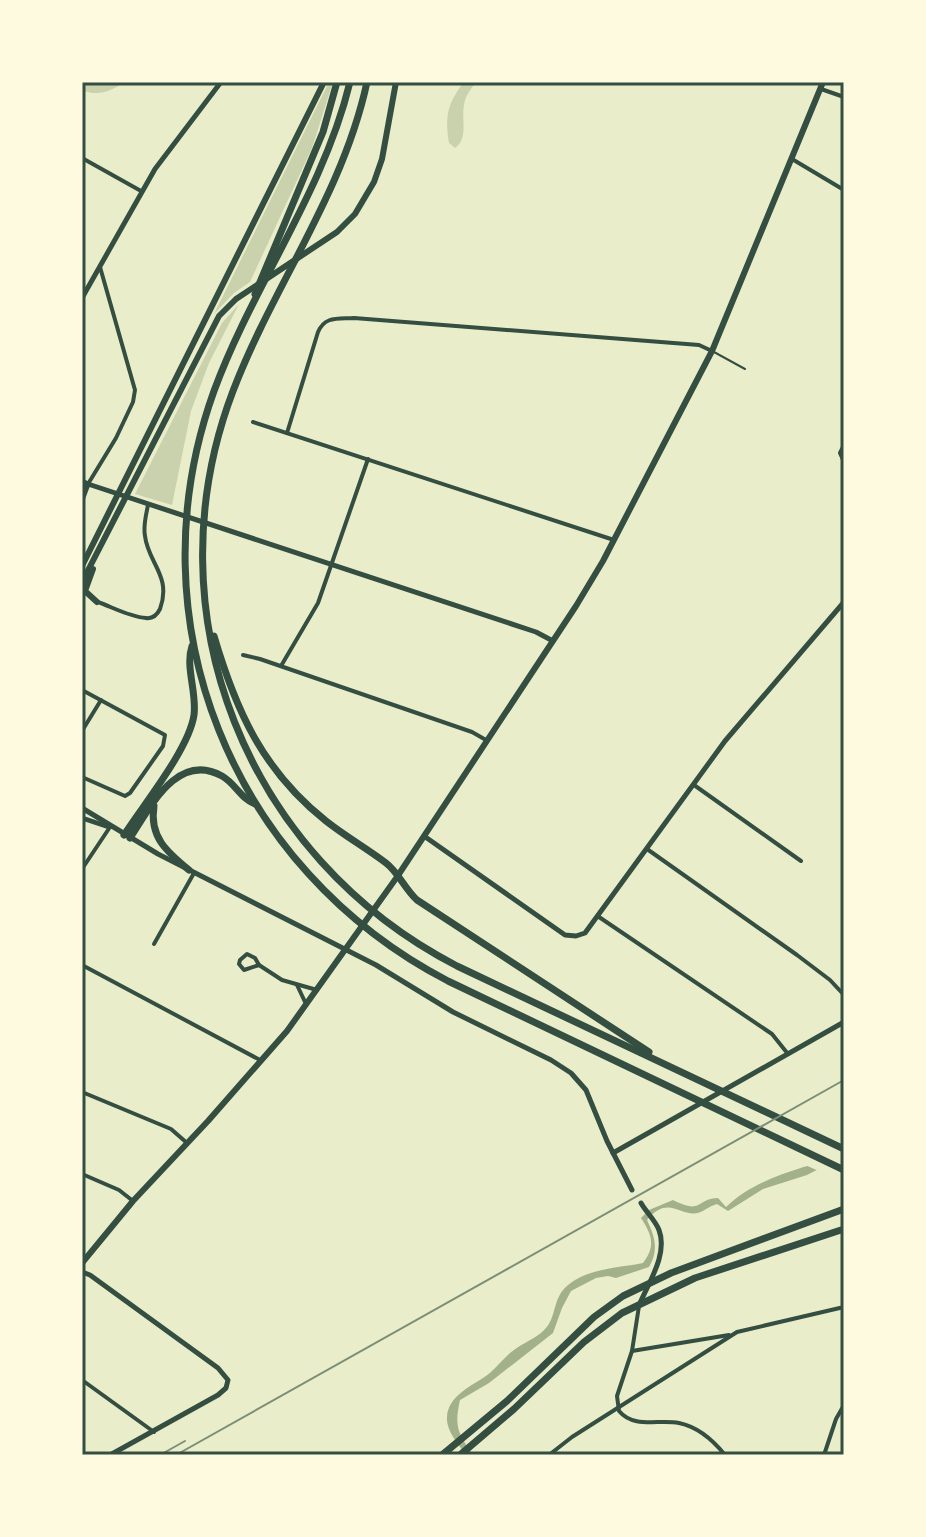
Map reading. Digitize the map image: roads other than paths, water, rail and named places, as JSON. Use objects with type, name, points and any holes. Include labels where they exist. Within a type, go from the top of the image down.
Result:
[{"type":"highway","points":[[244,326],[267,263],[323,132],[337,82]]},
{"type":"highway","points":[[350,82],[336,131],[318,175],[214,393],[202,428],[192,476],[185,560],[193,643],[217,727],[255,804],[282,843],[313,880],[357,922],[396,951],[448,981],[844,1170]]},
{"type":"highway","points":[[367,82],[339,171],[258,333],[219,433],[205,513],[203,559],[206,607],[222,687],[237,732],[252,763],[296,833],[343,886],[387,923],[446,960],[844,1149]]},
{"type":"highway","points":[[206,607],[234,699],[271,764],[309,806],[361,847],[389,864],[417,900],[679,1069]]},
{"type":"highway","points":[[127,836],[189,733],[195,700],[189,656],[193,643]]},
{"type":"highway","points":[[127,836],[161,792],[177,777],[189,772],[204,770],[224,777],[244,799],[255,804]]},
{"type":"highway","points":[[161,792],[153,813],[155,833],[163,847],[191,872]]},
{"type":"highway","points":[[442,1455],[594,1317],[623,1296],[648,1282],[844,1209]]},
{"type":"highway","points":[[460,1455],[593,1334],[640,1303],[695,1278],[844,1229]]},
{"type":"main road","points":[[82,582],[324,82]]},
{"type":"main road","points":[[82,566],[100,540],[213,327],[227,307],[329,238],[355,214],[374,182],[387,137],[396,82]]},
{"type":"main road","points":[[82,1263],[133,1201],[262,1061],[306,1005],[397,877],[553,641],[614,540],[712,351],[822,85]]},
{"type":"main road","points":[[82,559],[100,540]]},
{"type":"main road","points":[[97,602],[87,595],[85,588],[100,540]]},
{"type":"main road","points":[[82,600],[97,602]]},
{"type":"street","points":[[82,298],[141,191],[221,82]]},
{"type":"street","points":[[822,85],[844,97]]},
{"type":"street","points":[[82,158],[141,191]]},
{"type":"street","points":[[792,159],[844,190]]},
{"type":"street","points":[[82,500],[85,482],[116,438],[135,394],[100,267]]},
{"type":"street","points":[[287,433],[318,332],[322,322],[328,319],[354,318],[699,345],[712,351]]},
{"type":"street","points":[[253,422],[614,540]]},
{"type":"street","points":[[844,445],[840,453],[844,462]]},
{"type":"street","points":[[281,666],[318,603],[368,459]]},
{"type":"street","points":[[85,482],[161,510],[536,632],[553,641]]},
{"type":"street","points":[[97,602],[144,618],[152,618],[158,613],[162,583],[158,565],[145,539],[148,505]]},
{"type":"street","points":[[423,835],[565,935],[585,933],[736,727],[844,602]]},
{"type":"street","points":[[243,655],[472,732],[486,740]]},
{"type":"street","points":[[82,690],[165,735],[163,746],[125,796],[82,777]]},
{"type":"street","points":[[82,731],[101,700]]},
{"type":"street","points":[[694,785],[801,861]]},
{"type":"street","points":[[82,808],[191,872],[376,965],[453,1012],[571,1073],[586,1090],[632,1190]]},
{"type":"street","points":[[82,818],[110,827]]},
{"type":"street","points":[[82,869],[110,827]]},
{"type":"street","points":[[647,849],[797,955],[844,995]]},
{"type":"street","points":[[154,944],[191,872]]},
{"type":"street","points":[[599,917],[772,1034],[788,1054]]},
{"type":"street","points":[[259,965],[244,970],[239,964],[247,954],[251,955],[259,965],[282,980],[317,990]]},
{"type":"street","points":[[82,965],[262,1061]]},
{"type":"street","points":[[297,985],[306,1005]]},
{"type":"street","points":[[613,1153],[844,1022]]},
{"type":"street","points":[[82,1092],[171,1129],[187,1143]]},
{"type":"street","points":[[82,1174],[119,1190],[133,1201]]},
{"type":"street","points":[[642,1206],[660,1233],[661,1243],[657,1265],[640,1303],[632,1351],[617,1396],[618,1408],[632,1421],[670,1422],[695,1428],[725,1455]]},
{"type":"street","points":[[82,1272],[218,1368],[228,1383],[218,1395],[110,1455]]},
{"type":"street","points":[[549,1455],[572,1437],[732,1335],[844,1307]]},
{"type":"street","points":[[632,1351],[732,1335]]},
{"type":"street","points":[[82,1380],[154,1432]]},
{"type":"street","points":[[824,1455],[844,1405]]},
{"type":"lane","points":[[712,351],[745,369]]},
{"type":"railway","points":[[176,1455],[844,1080]]},
{"type":"railway","points":[[160,1455],[185,1441]]}]
